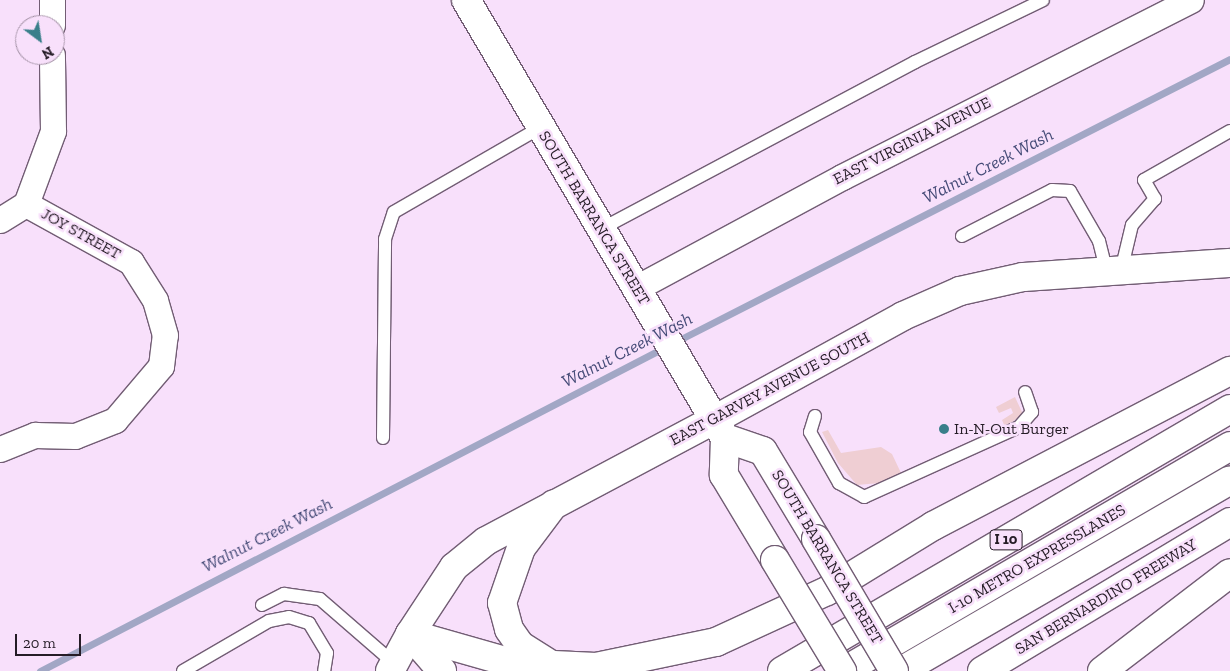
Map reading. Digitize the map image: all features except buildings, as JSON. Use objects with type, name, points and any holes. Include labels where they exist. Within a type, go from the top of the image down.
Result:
[{"type":"main road","name":"SOUTH BARRANCA STREET","points":[[466,0],[720,429],[763,451],[894,671]]},
{"type":"main road","name":"EAST GARVEY AVENUE SOUTH","points":[[392,667],[410,634],[454,567],[486,541],[554,504],[720,429],[903,316],[960,291],[1023,278],[1230,263]]},
{"type":"main road","points":[[410,634],[512,663],[596,667],[634,662],[727,638],[827,591],[934,526],[1230,371]]},
{"type":"main road","name":"I 10","points":[[782,671],[1230,409]]},
{"type":"main road","points":[[720,429],[724,475],[843,671]]},
{"type":"main road","name":"I-10 METRO EXPRESSLANES","points":[[843,671],[1230,446]]},
{"type":"main road","name":"I-10 METRO EXPRESSLANES","points":[[901,671],[1230,480]]},
{"type":"main road","points":[[552,665],[520,645],[508,630],[502,602],[521,548],[554,504]]},
{"type":"main road","name":"SAN BERNARDINO FREEWAY","points":[[982,671],[1230,522]]},
{"type":"main road","points":[[1102,671],[1230,573]]},
{"type":"main road","points":[[410,634],[442,671]]},
{"type":"street","points":[[52,0],[52,15]]},
{"type":"street","name":"EAST VIRGINIA AVENUE","points":[[636,288],[842,177],[1191,0]]},
{"type":"street","points":[[0,220],[26,204],[53,131],[52,65]]},
{"type":"street","name":"JOY STREET","points":[[0,449],[35,435],[75,436],[115,420],[161,366],[165,335],[155,300],[131,262],[26,204]]},
{"type":"lane","points":[[601,229],[915,62],[1043,0]]},
{"type":"lane","points":[[383,438],[385,239],[394,212],[541,127]]},
{"type":"lane","points":[[1114,271],[1132,225],[1155,199],[1144,180],[1230,131]]},
{"type":"lane","points":[[962,236],[1052,190],[1070,191],[1114,271]]},
{"type":"lane","points":[[815,416],[810,432],[839,483],[864,497],[1019,427],[1032,412],[1025,392]]},
{"type":"lane","points":[[262,605],[284,594],[320,599],[392,667]]},
{"type":"lane","points":[[183,671],[269,620],[289,617],[308,623],[327,653],[324,671]]},
{"type":"shaded area","points":[[1015,397],[1023,414],[1005,427],[1002,420],[1013,413],[1011,408],[999,413],[996,407]]},
{"type":"shaded area","points":[[828,430],[841,453],[881,447],[892,454],[901,473],[880,483],[857,485],[838,463],[822,432]]},
{"type":"waterway","name":"Walnut Creek Wash","points":[[675,342],[1230,59]]},
{"type":"waterway","name":"Walnut Creek Wash","points":[[40,671],[665,347]]},
{"type":"place","name":"In-N-Out Burger","points":[[944,429]]}]
